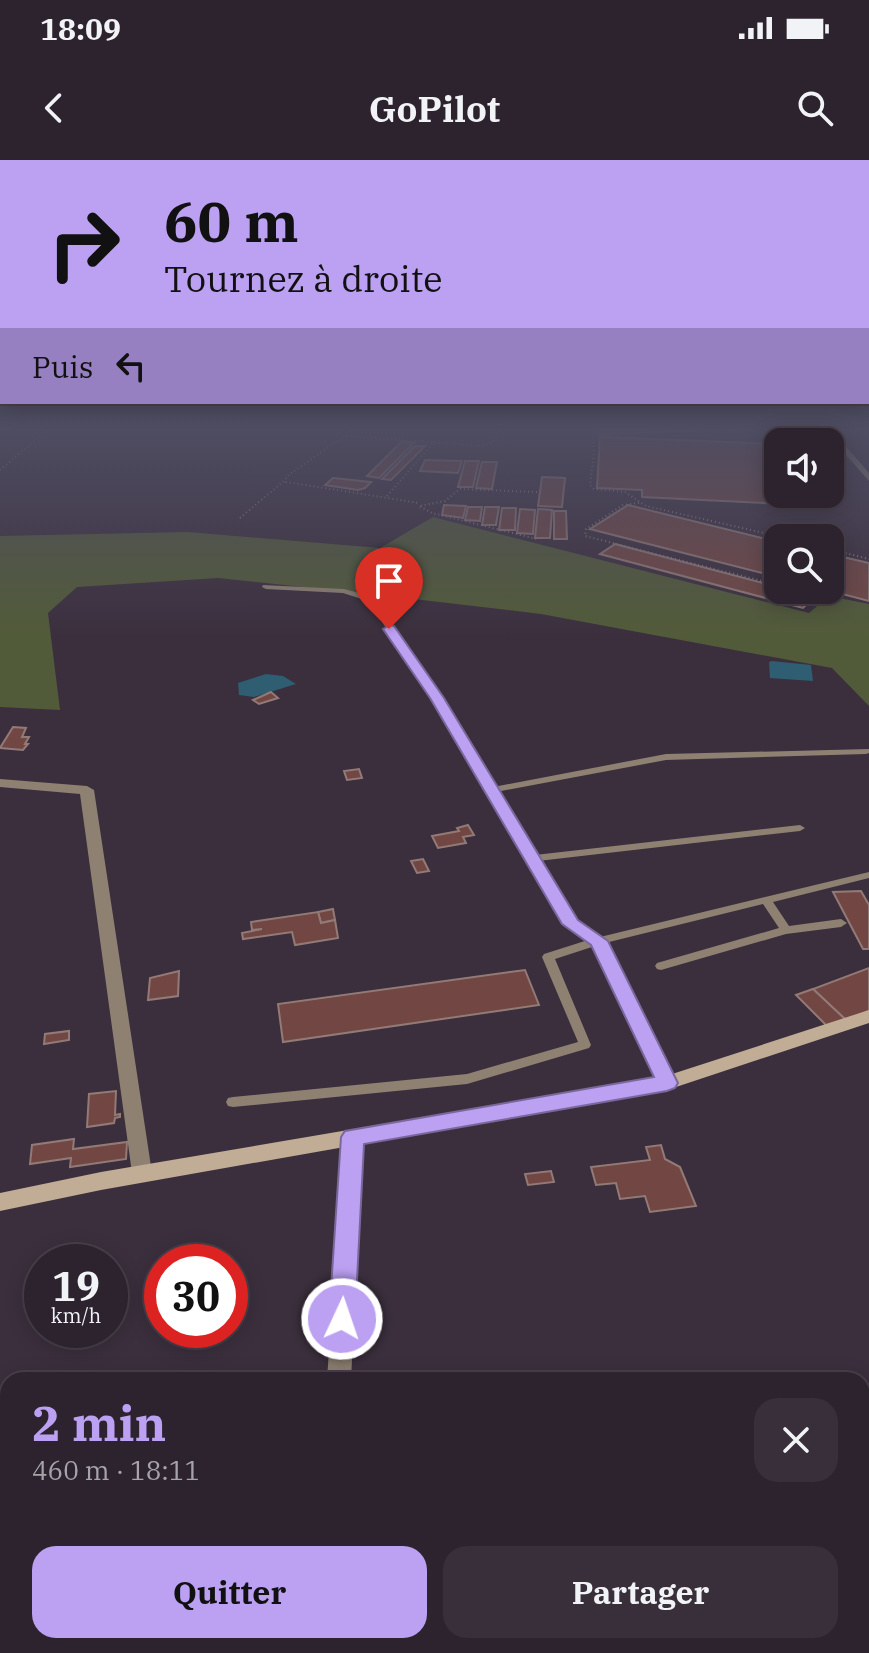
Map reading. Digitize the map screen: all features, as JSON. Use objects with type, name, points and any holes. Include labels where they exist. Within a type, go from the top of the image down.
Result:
[{"type":"main road","points":[[0,1202],[142,1173],[667,1083],[869,1016]]},
{"type":"street","points":[[0,783],[87,790],[142,1173]]},
{"type":"street","points":[[339,1372],[353,1137]]},
{"type":"lane","points":[[266,587],[344,591],[371,599],[437,698],[571,924],[598,941],[667,1083]]},
{"type":"lane","points":[[490,790],[666,757],[866,751]]},
{"type":"lane","points":[[532,859],[800,828]]},
{"type":"lane","points":[[233,1102],[467,1079],[585,1045],[548,957],[598,941],[869,875]]},
{"type":"lane","points":[[765,899],[786,930]]},
{"type":"lane","points":[[661,966],[786,930],[841,923]]},
{"type":"path","points":[[240,518],[263,499]]},
{"type":"path","points":[[400,499],[420,503],[448,499]]},
{"type":"path","points":[[633,499],[639,503]]},
{"type":"path","points":[[420,503],[422,510],[537,539]]},
{"type":"path","points":[[764,533],[639,503],[623,505],[586,529],[585,536],[764,581]]},
{"type":"path","points":[[844,553],[869,559]]},
{"type":"green space","points":[[433,517],[764,602],[764,604],[809,613],[820,604],[844,604],[844,599],[869,604],[869,706],[832,668],[541,614],[218,578],[77,587],[48,613],[60,710],[0,707],[0,536],[188,532],[380,548]]},
{"type":"water","points":[[769,662],[811,665],[813,681],[770,678]]},
{"type":"water","points":[[266,674],[283,676],[296,684],[254,697],[239,695],[238,683]]},
{"type":"building","points":[[539,499],[563,499],[562,507],[538,506]]},
{"type":"building","points":[[676,499],[764,499],[764,503]]},
{"type":"building","points":[[444,505],[466,506],[463,518],[442,515]]},
{"type":"building","points":[[628,505],[764,539],[764,573],[590,529]]},
{"type":"building","points":[[468,507],[482,507],[480,521],[465,520]]},
{"type":"building","points":[[485,507],[499,507],[496,525],[482,525]]},
{"type":"building","points":[[502,508],[516,508],[515,530],[499,530]]},
{"type":"building","points":[[520,509],[535,510],[533,534],[517,533]]},
{"type":"building","points":[[538,509],[552,510],[550,538],[535,538]]},
{"type":"building","points":[[554,511],[566,511],[567,539],[554,539]]},
{"type":"building","points":[[615,544],[764,583],[764,598],[600,554]]},
{"type":"building","points":[[844,557],[869,563],[869,601],[844,594]]},
{"type":"building","points":[[271,692],[278,698],[259,704],[253,700]]},
{"type":"building","points":[[13,727],[26,728],[22,737],[29,737],[23,750],[0,748]]},
{"type":"building","points":[[359,769],[362,778],[347,780],[344,771]]},
{"type":"building","points":[[468,825],[474,835],[463,837],[466,843],[438,848],[432,836],[459,831],[457,828]]},
{"type":"building","points":[[423,859],[429,871],[417,873],[411,861]]},
{"type":"building","points":[[861,891],[869,905],[869,949],[863,949],[833,892]]},
{"type":"building","points":[[333,909],[335,920],[321,923],[318,912]]},
{"type":"building","points":[[318,912],[321,923],[335,920],[338,938],[295,945],[292,932],[243,939],[242,933],[262,929],[252,930],[251,922]]},
{"type":"building","points":[[869,968],[869,1011],[846,1020],[813,989]]},
{"type":"building","points":[[525,970],[539,1005],[283,1042],[278,1004]]},
{"type":"building","points":[[179,971],[178,996],[148,1000],[150,978]]},
{"type":"building","points":[[813,989],[846,1020],[828,1027],[796,995]]},
{"type":"building","points":[[69,1031],[69,1040],[44,1044],[45,1034]]},
{"type":"building","points":[[116,1091],[115,1115],[120,1114],[120,1117],[115,1118],[114,1123],[87,1127],[89,1094]]},
{"type":"building","points":[[74,1139],[73,1149],[127,1142],[126,1159],[70,1167],[71,1158],[30,1164],[32,1145]]},
{"type":"building","points":[[661,1145],[665,1159],[680,1167],[696,1206],[650,1212],[645,1196],[620,1199],[616,1183],[596,1185],[591,1167],[650,1160],[646,1147]]},
{"type":"building","points":[[551,1171],[554,1182],[528,1185],[525,1174]]},
{"type":"route","points":[[342,1319],[353,1137],[667,1083],[598,941],[571,924],[437,698],[389,629]]}]
